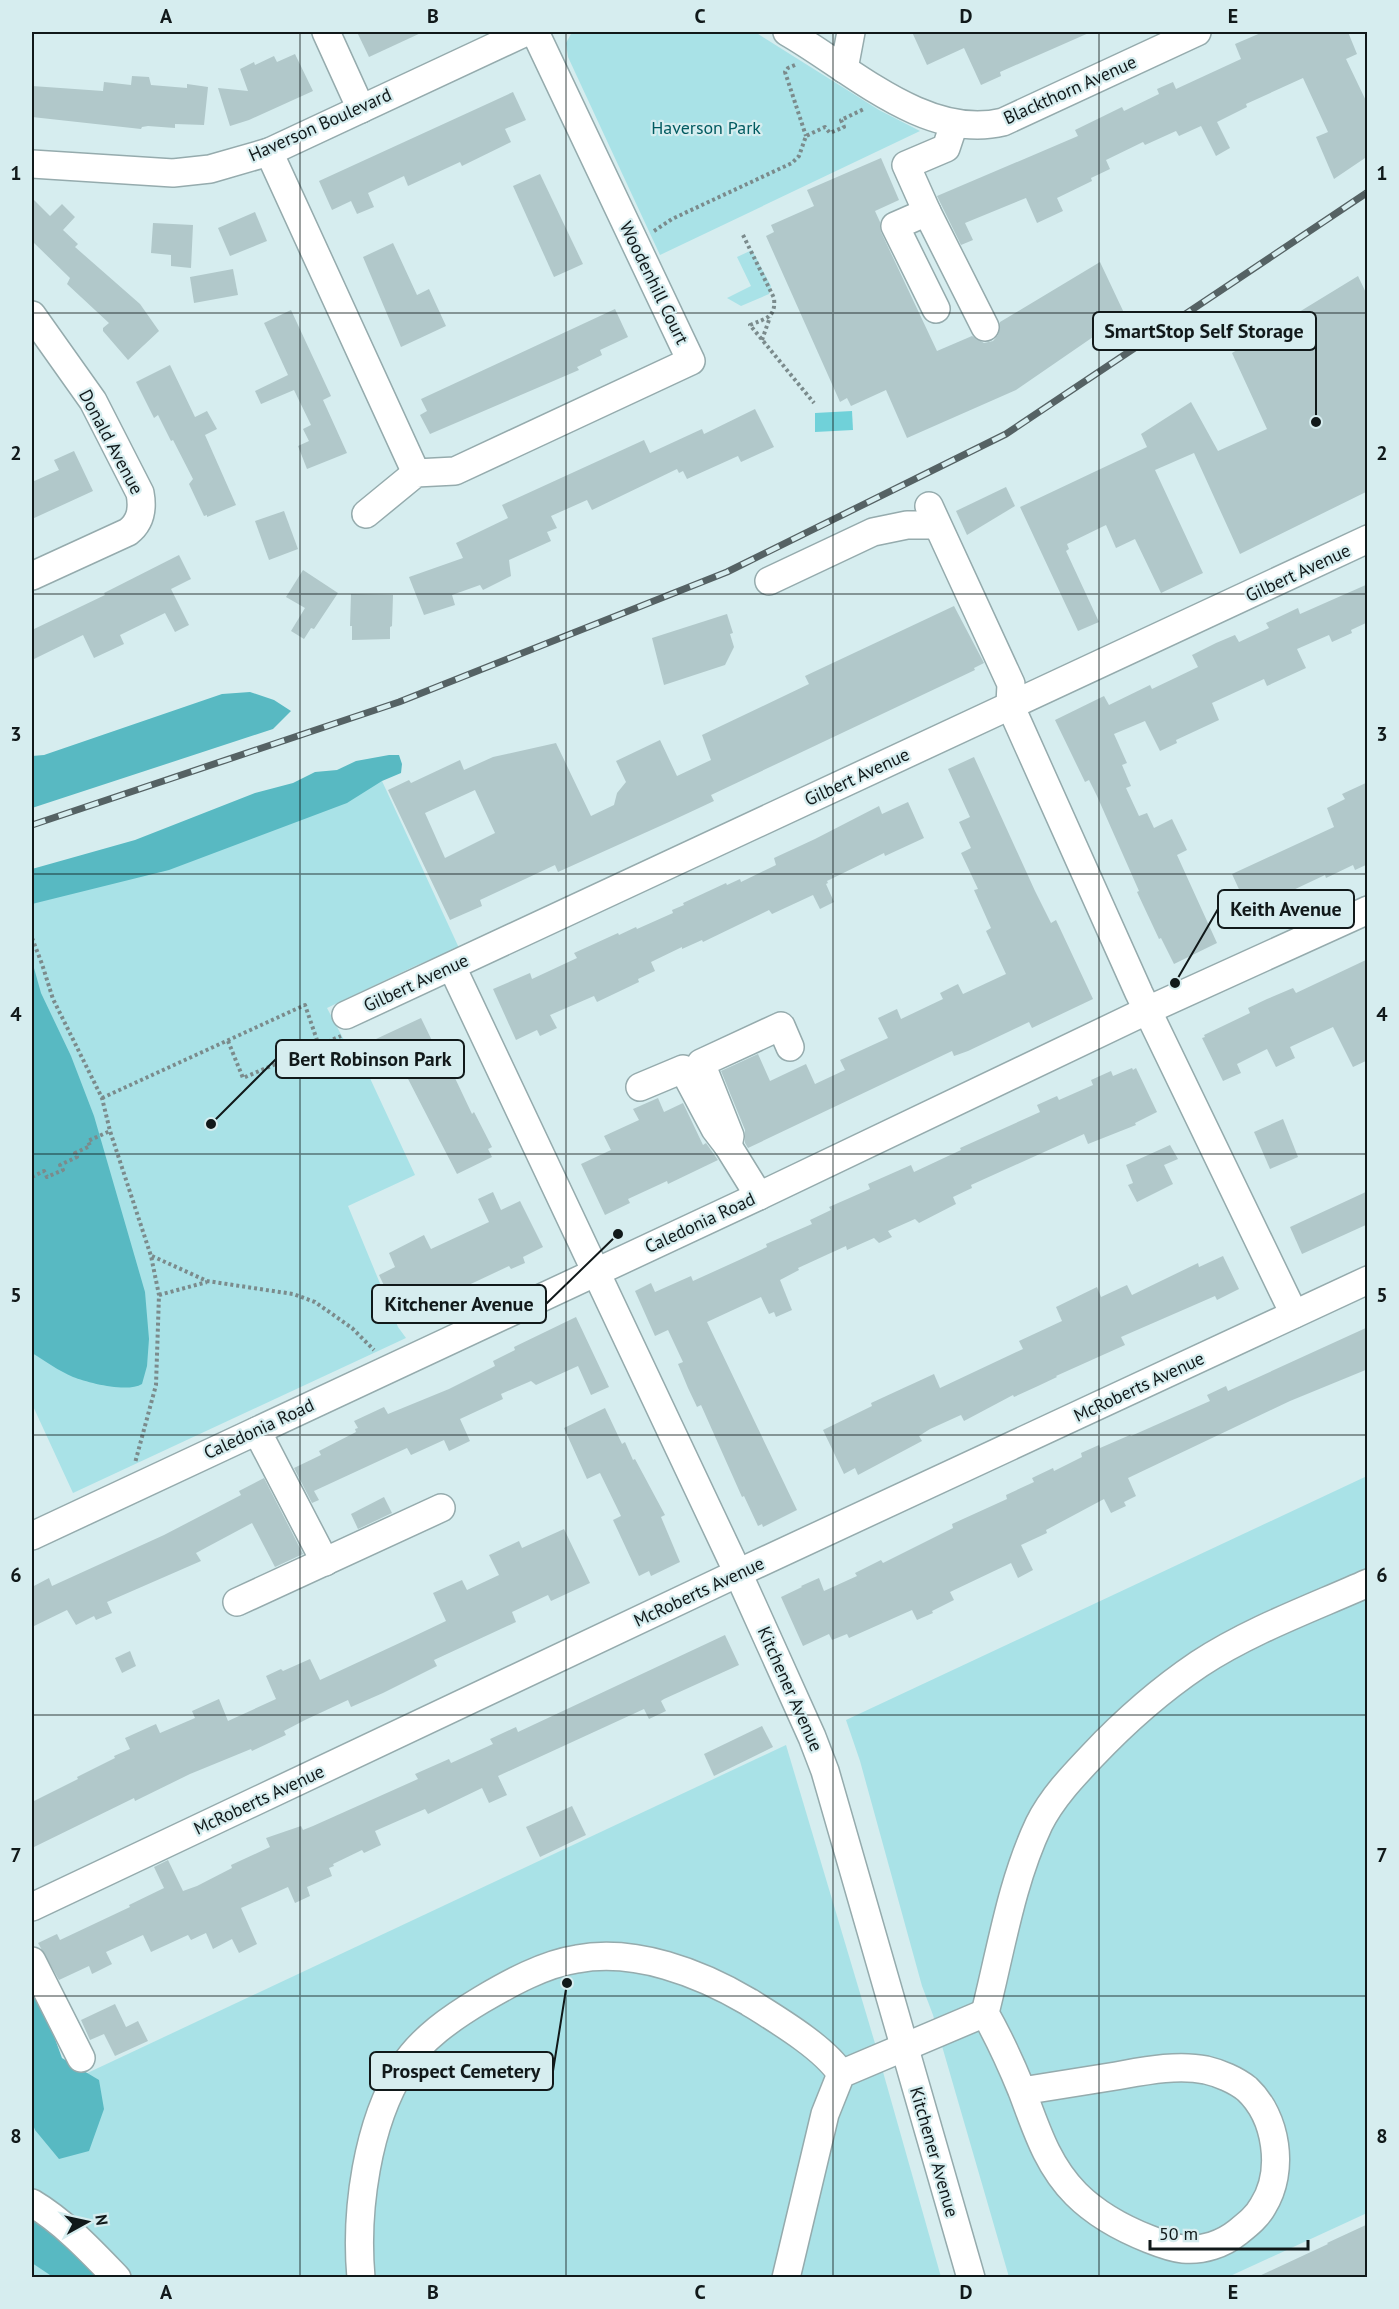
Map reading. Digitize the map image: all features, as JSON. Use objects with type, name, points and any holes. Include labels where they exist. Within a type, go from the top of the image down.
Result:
[{"type":"street","points":[[326,32],[361,109]]},
{"type":"street","name":"Haverson Boulevard","points":[[32,164],[173,173],[210,169],[269,152],[526,32]]},
{"type":"street","name":"Woodenhill Court","points":[[416,473],[455,471],[692,361],[535,32]]},
{"type":"street","points":[[787,32],[844,69],[851,32]]},
{"type":"street","name":"Blackthorn Avenue","points":[[844,69],[904,105],[942,121],[976,126],[1003,122],[1197,32]]},
{"type":"street","points":[[954,124],[946,148],[906,165],[985,327]]},
{"type":"street","points":[[269,152],[416,473],[366,514]]},
{"type":"street","points":[[927,212],[895,226],[936,309]]},
{"type":"street","name":"Donald Avenue","points":[[32,315],[93,401],[140,494],[141,513],[138,521],[128,532],[32,576]]},
{"type":"street","points":[[769,581],[873,532],[907,525],[933,515],[1011,684],[1010,705],[1148,1010],[1294,1314]]},
{"type":"street","name":"Gilbert Avenue","points":[[346,1015],[1368,539]]},
{"type":"street","name":"Caledonia Road","points":[[32,1536],[759,1196],[1148,1010],[1368,910]]},
{"type":"street","name":"Kitchener Avenue","points":[[452,967],[597,1270],[812,1737],[825,1771],[971,2277]]},
{"type":"street","points":[[728,1146],[730,1136],[701,1063],[781,1026],[790,1047]]},
{"type":"street","points":[[640,1087],[683,1068],[715,1129],[759,1196]]},
{"type":"street","name":"McRoberts Avenue","points":[[32,1907],[738,1573],[1368,1280]]},
{"type":"street","points":[[257,1431],[325,1562]]},
{"type":"street","points":[[237,1602],[441,1508]]},
{"type":"street","points":[[1022,2091],[1137,2072],[1186,2068],[1205,2070],[1226,2077],[1246,2089],[1261,2107],[1271,2128],[1275,2151],[1272,2188],[1264,2205],[1253,2220],[1218,2245],[1184,2249],[1124,2229],[1091,2208],[1060,2175],[1039,2136],[1005,2050],[985,2013],[1015,1893],[1030,1846],[1049,1807],[1074,1775],[1143,1705],[1201,1663],[1247,1638],[1368,1582]]},
{"type":"street","points":[[361,2277],[360,2235],[366,2174],[387,2099],[403,2068],[423,2042],[455,2017],[486,1997],[533,1973],[576,1959],[597,1957],[642,1960],[672,1968],[732,1992],[757,2007],[833,2061],[841,2074]]},
{"type":"street","points":[[32,1961],[81,2058]]},
{"type":"street","points":[[786,2277],[825,2114],[841,2074],[985,2013]]},
{"type":"street","points":[[32,2203],[45,2211],[90,2250],[117,2277]]},
{"type":"path","points":[[648,235],[672,219],[792,163],[799,156],[806,136],[785,72],[788,68],[800,66]]},
{"type":"path","points":[[860,105],[873,114]]},
{"type":"path","points":[[806,136],[825,127],[830,133],[844,128],[841,120],[857,112]]},
{"type":"path","points":[[743,235],[774,298],[775,308],[762,340]]},
{"type":"path","points":[[771,316],[750,326],[814,403]]},
{"type":"path","points":[[32,938],[53,999],[102,1098],[110,1131],[151,1256],[159,1295],[156,1384],[128,1491]]},
{"type":"path","points":[[102,1098],[306,1005],[319,1046]]},
{"type":"path","points":[[228,1041],[243,1078],[353,1031],[346,1015]]},
{"type":"path","points":[[32,1177],[44,1171],[47,1177],[63,1170],[60,1165],[77,1157],[75,1153],[90,1146],[88,1141],[110,1131]]},
{"type":"path","points":[[151,1256],[207,1281],[286,1293],[315,1302],[352,1328],[378,1354]]},
{"type":"path","points":[[159,1295],[207,1281]]},
{"type":"green space","name":"Haverson Park","points":[[572,32],[755,32],[879,110],[920,131],[660,255],[568,57],[566,43]]},
{"type":"green space","points":[[752,250],[771,286],[769,294],[741,306],[727,298],[751,286],[737,257]]},
{"type":"green space","points":[[382,781],[459,948],[415,966],[327,1008],[361,1072],[368,1074],[415,1175],[348,1206],[398,1327],[406,1338],[73,1493],[32,1404],[32,876]]},
{"type":"green space","points":[[1367,1476],[1367,2213],[1228,2277],[1009,2277],[933,2015],[922,1986],[860,1761],[846,1720]]},
{"type":"green space","points":[[786,1745],[874,2040],[941,2277],[32,2277],[32,2099]]},
{"type":"shaded area","points":[[852,411],[853,430],[815,432],[815,413]]},
{"type":"shaded area","points":[[250,692],[274,700],[291,711],[273,729],[32,808],[32,756],[44,755],[222,694]]},
{"type":"shaded area","points":[[399,755],[402,764],[401,773],[382,781],[347,803],[169,870],[32,904],[32,869],[135,840],[255,793],[293,783],[315,772],[337,770],[356,761]]},
{"type":"shaded area","points":[[32,961],[41,993],[71,1056],[94,1116],[145,1292],[149,1339],[147,1366],[142,1384],[135,1387],[108,1386],[73,1377],[32,1353]]},
{"type":"shaded area","points":[[32,1976],[62,2058],[99,2080],[104,2109],[89,2151],[59,2159],[35,2130],[32,2122]]},
{"type":"shaded area","points":[[32,2216],[102,2277],[53,2277],[32,2263]]},
{"type":"building","points":[[357,32],[423,32],[369,57]]},
{"type":"building","points":[[912,32],[1091,32],[1000,72],[1001,76],[981,85],[964,48],[927,65]]},
{"type":"building","points":[[1263,32],[1348,32],[1357,54],[1346,59],[1368,105],[1368,156],[1334,179],[1316,137],[1328,132],[1303,78],[1246,104],[1247,107],[1217,122],[1230,148],[1216,156],[1201,126],[1179,136],[1176,131],[1145,145],[1143,142],[1106,160],[1110,169],[1091,178],[1092,181],[1057,198],[1063,211],[1037,223],[1026,198],[965,223],[973,240],[961,245],[937,196],[1078,136],[1075,130],[1122,107],[1124,111],[1159,94],[1157,89],[1173,82],[1176,89],[1241,59],[1235,44]]},
{"type":"building","points":[[295,54],[313,91],[249,120],[230,126],[218,88],[248,91],[240,69],[274,56],[277,62]]},
{"type":"building","points":[[132,76],[149,77],[151,85],[187,88],[187,84],[208,87],[204,125],[175,124],[175,128],[148,126],[141,129],[32,117],[32,86],[103,91],[104,82],[131,85]]},
{"type":"building","points":[[513,92],[526,120],[505,129],[511,142],[462,166],[460,162],[408,186],[404,176],[368,193],[374,207],[357,214],[351,201],[332,210],[319,181]]},
{"type":"building","points":[[881,158],[899,200],[875,211],[881,232],[937,351],[972,336],[984,343],[993,341],[998,335],[1000,322],[1100,262],[1125,315],[1016,390],[907,438],[886,390],[851,406],[847,398],[840,402],[766,236],[774,232],[771,225],[814,206],[807,190]]},
{"type":"building","points":[[540,174],[583,264],[554,277],[513,186]]},
{"type":"building","points":[[32,198],[50,216],[62,204],[75,217],[63,230],[78,244],[75,247],[140,304],[159,331],[128,360],[103,331],[109,323],[67,284],[70,278],[32,241]]},
{"type":"building","points":[[255,212],[267,241],[230,256],[218,228]]},
{"type":"building","points":[[153,223],[193,225],[191,268],[171,266],[171,255],[151,253]]},
{"type":"building","points":[[393,243],[417,295],[429,289],[446,326],[401,347],[363,257]]},
{"type":"building","points":[[233,269],[238,295],[194,303],[190,277]]},
{"type":"building","points":[[1358,276],[1368,297],[1368,491],[1240,554],[1194,453],[1155,470],[1203,573],[1161,593],[1135,539],[1116,548],[1106,525],[1067,544],[1069,549],[1066,551],[1099,622],[1078,631],[1020,507],[1147,447],[1141,434],[1191,402],[1218,451],[1267,429],[1232,353]]},
{"type":"building","points":[[615,309],[628,337],[600,350],[602,355],[577,367],[579,370],[430,434],[420,415],[427,411],[421,399]]},
{"type":"building","points":[[291,310],[331,396],[323,400],[347,453],[307,469],[298,446],[309,441],[303,429],[311,425],[294,390],[261,404],[255,391],[288,375],[264,323]]},
{"type":"building","points":[[170,365],[195,417],[207,411],[217,429],[205,435],[236,505],[207,517],[207,515],[204,516],[189,484],[193,479],[173,440],[171,441],[158,415],[154,418],[136,382]]},
{"type":"building","points":[[755,409],[774,447],[741,462],[738,456],[687,479],[683,471],[679,473],[677,469],[592,510],[587,500],[551,516],[557,528],[547,532],[551,541],[509,560],[511,576],[483,590],[480,585],[452,595],[455,605],[424,615],[409,577],[463,558],[456,543],[508,518],[502,505],[644,440],[650,453],[702,429],[704,434]]},
{"type":"building","points":[[74,451],[93,491],[32,519],[32,482],[59,470],[54,460]]},
{"type":"building","points":[[1006,487],[1015,506],[967,535],[956,511]]},
{"type":"building","points":[[284,511],[298,549],[269,560],[255,521]]},
{"type":"building","points":[[179,555],[191,579],[171,589],[189,625],[175,632],[165,613],[120,635],[124,644],[94,658],[83,635],[32,660],[32,630],[105,595],[104,593]]},
{"type":"building","points":[[303,570],[338,593],[314,629],[311,628],[304,639],[291,631],[305,608],[286,597]]},
{"type":"building","points":[[1368,584],[1368,622],[1351,630],[1352,633],[1332,642],[1329,635],[1297,649],[1306,668],[1267,686],[1264,679],[1212,703],[1219,720],[1176,740],[1177,743],[1160,751],[1145,721],[1114,734],[1127,763],[1122,765],[1131,786],[1126,788],[1139,816],[1147,813],[1154,828],[1172,819],[1187,850],[1177,855],[1217,943],[1174,964],[1161,938],[1159,939],[1137,892],[1139,891],[1097,796],[1089,780],[1085,782],[1055,720],[1104,696],[1109,705],[1150,685],[1152,689],[1198,667],[1192,655],[1216,643],[1235,635],[1239,642],[1269,628],[1266,623],[1298,608],[1300,614]]},
{"type":"building","points":[[351,594],[393,595],[390,639],[352,640]]},
{"type":"building","points":[[954,606],[984,663],[974,668],[975,670],[711,795],[714,801],[558,872],[555,865],[480,900],[482,906],[450,920],[388,790],[409,780],[411,783],[460,760],[464,770],[493,757],[556,743],[591,816],[614,805],[617,793],[626,782],[616,761],[660,740],[677,776],[711,760],[702,735],[809,684],[805,676]],"holes":[[[475,790],[495,833],[445,858],[425,813]]]},
{"type":"building","points":[[727,614],[733,633],[730,634],[734,647],[725,665],[664,685],[652,638]]},
{"type":"building","points":[[974,757],[1035,891],[1051,923],[1056,920],[1093,999],[1032,1028],[1029,1022],[968,1051],[954,1056],[952,1051],[748,1148],[745,1143],[745,1130],[721,1071],[758,1054],[770,1081],[806,1064],[815,1084],[845,1070],[840,1060],[888,1038],[878,1018],[897,1009],[901,1019],[943,999],[940,993],[958,984],[963,994],[1006,974],[986,931],[991,928],[974,890],[978,889],[961,853],[971,848],[959,822],[970,817],[948,769]]},
{"type":"building","points":[[1368,782],[1368,864],[1355,870],[1353,865],[1326,878],[1325,875],[1253,909],[1252,907],[1248,909],[1232,874],[1334,827],[1327,808],[1345,799],[1342,794]]},
{"type":"building","points":[[908,802],[924,838],[885,856],[884,853],[827,881],[826,884],[834,902],[820,909],[813,895],[772,914],[769,910],[703,942],[702,940],[682,949],[682,947],[651,962],[655,971],[638,979],[639,982],[597,1002],[594,996],[550,1015],[557,1028],[540,1036],[537,1030],[516,1040],[493,989],[530,973],[532,979],[577,958],[574,953],[618,933],[619,935],[636,927],[637,929],[673,913],[672,910],[684,905],[683,903],[726,883],[727,885],[740,879],[741,882],[776,865],[774,858],[879,806],[882,814]]},
{"type":"building","points":[[1368,959],[1368,1060],[1353,1067],[1333,1027],[1290,1047],[1295,1058],[1276,1067],[1267,1049],[1237,1064],[1241,1073],[1223,1081],[1202,1038],[1205,1037],[1204,1035],[1250,1013],[1248,1008],[1267,999],[1293,988],[1296,993]]},
{"type":"building","points":[[421,1018],[438,1053],[443,1050],[447,1059],[451,1058],[460,1076],[455,1078],[472,1114],[474,1112],[492,1147],[488,1149],[492,1157],[457,1174],[406,1075],[403,1077],[393,1056],[386,1059],[376,1039]]},
{"type":"building","points":[[1132,1068],[1133,1070],[1136,1068],[1157,1112],[1135,1123],[1136,1125],[1088,1144],[1084,1134],[971,1185],[972,1188],[953,1197],[956,1204],[919,1223],[915,1219],[888,1231],[892,1237],[879,1243],[874,1238],[847,1250],[846,1246],[798,1268],[799,1270],[780,1280],[792,1310],[776,1317],[774,1312],[769,1314],[761,1297],[707,1322],[797,1510],[763,1527],[762,1524],[758,1526],[744,1496],[742,1497],[701,1405],[697,1407],[688,1388],[678,1364],[683,1362],[668,1330],[655,1336],[635,1291],[651,1283],[655,1292],[691,1276],[693,1281],[767,1247],[766,1244],[812,1224],[810,1220],[831,1210],[829,1207],[870,1189],[868,1184],[911,1165],[914,1172],[961,1150],[960,1148],[1040,1112],[1037,1105],[1057,1096],[1059,1100],[1093,1085],[1091,1080],[1111,1071],[1113,1076]]},
{"type":"building","points":[[658,1098],[664,1112],[683,1103],[703,1145],[706,1143],[718,1160],[668,1184],[667,1181],[628,1199],[630,1203],[605,1215],[581,1164],[611,1150],[604,1136],[639,1120],[633,1109]]},
{"type":"building","points":[[1283,1119],[1298,1157],[1270,1169],[1254,1132]]},
{"type":"building","points":[[1170,1145],[1178,1159],[1164,1165],[1173,1184],[1137,1202],[1128,1185],[1133,1183],[1126,1165]]},
{"type":"building","points":[[1368,1191],[1368,1224],[1302,1254],[1290,1227]]},
{"type":"building","points":[[493,1192],[501,1210],[520,1201],[543,1247],[523,1257],[525,1263],[511,1269],[509,1266],[458,1290],[456,1285],[413,1307],[415,1312],[400,1319],[379,1275],[395,1267],[389,1253],[424,1235],[431,1249],[489,1222],[478,1199]]},
{"type":"building","points":[[1223,1256],[1239,1289],[1217,1300],[1215,1296],[1121,1337],[1125,1345],[1014,1397],[1013,1395],[964,1421],[961,1415],[930,1429],[919,1436],[922,1441],[858,1475],[855,1468],[844,1474],[823,1430],[872,1406],[871,1403],[934,1374],[940,1388],[1023,1349],[1019,1341],[1062,1321],[1056,1307],[1097,1287],[1101,1297],[1127,1285],[1132,1295],[1198,1263],[1199,1267]]},
{"type":"building","points":[[576,1317],[609,1387],[591,1395],[578,1366],[536,1385],[531,1381],[501,1394],[503,1399],[460,1419],[470,1441],[449,1451],[444,1440],[411,1455],[407,1448],[314,1491],[319,1500],[312,1503],[294,1468],[321,1455],[319,1451],[356,1432],[355,1429],[358,1428],[354,1421],[384,1407],[388,1414],[449,1389],[495,1366],[493,1361],[515,1350],[514,1347]]},
{"type":"building","points":[[1368,1327],[1368,1369],[1290,1401],[1128,1478],[1136,1496],[1124,1502],[1126,1506],[1111,1513],[1104,1499],[1046,1530],[1047,1533],[1021,1545],[1033,1570],[1018,1578],[1011,1563],[950,1592],[954,1600],[917,1620],[912,1610],[849,1638],[847,1634],[832,1640],[829,1634],[803,1646],[781,1597],[819,1578],[824,1591],[857,1576],[855,1573],[881,1560],[883,1563],[953,1528],[952,1524],[1007,1499],[1006,1495],[1034,1482],[1032,1478],[1053,1468],[1054,1471],[1082,1457],[1081,1453],[1131,1436],[1210,1401],[1207,1395],[1226,1386],[1228,1391]]},
{"type":"building","points":[[605,1408],[622,1444],[625,1442],[665,1515],[661,1517],[680,1562],[651,1576],[649,1571],[639,1576],[613,1520],[621,1516],[600,1473],[587,1479],[564,1428]]},
{"type":"building","points":[[264,1478],[303,1554],[275,1567],[252,1523],[196,1553],[201,1561],[107,1602],[112,1613],[96,1620],[94,1616],[76,1625],[67,1610],[32,1627],[32,1587],[49,1578],[52,1586],[164,1535],[241,1495],[239,1491]]},
{"type":"building","points":[[384,1497],[392,1513],[358,1529],[351,1514]]},
{"type":"building","points":[[564,1529],[590,1583],[551,1601],[548,1595],[512,1612],[516,1622],[434,1660],[437,1666],[383,1693],[351,1707],[348,1700],[284,1731],[286,1735],[252,1751],[251,1749],[190,1774],[135,1801],[134,1798],[32,1848],[32,1802],[130,1749],[125,1738],[156,1724],[160,1733],[195,1718],[192,1711],[219,1699],[228,1721],[276,1699],[266,1676],[281,1669],[283,1671],[310,1659],[320,1680],[446,1621],[433,1593],[462,1580],[467,1590],[499,1575],[489,1555],[519,1541],[522,1548]]},
{"type":"building","points":[[725,1635],[739,1665],[664,1699],[661,1701],[666,1711],[649,1719],[644,1709],[498,1776],[507,1795],[489,1803],[482,1788],[428,1814],[425,1809],[375,1831],[381,1845],[364,1853],[362,1850],[333,1864],[334,1866],[329,1868],[332,1876],[307,1887],[310,1896],[295,1903],[288,1887],[241,1908],[257,1944],[239,1953],[232,1939],[213,1949],[206,1933],[191,1940],[188,1935],[151,1952],[143,1935],[106,1952],[112,1964],[92,1974],[89,1966],[59,1980],[38,1943],[57,1934],[60,1940],[164,1888],[154,1867],[168,1860],[183,1891],[197,1886],[232,1868],[231,1865],[270,1847],[266,1838],[301,1826],[303,1830],[313,1826],[418,1779],[415,1774],[449,1759],[451,1763],[493,1744],[490,1739],[516,1727],[518,1732]]},
{"type":"building","points":[[130,1651],[136,1666],[122,1673],[115,1658]]},
{"type":"building","points":[[762,1726],[773,1747],[714,1776],[704,1754]]},
{"type":"building","points":[[572,1806],[586,1835],[540,1857],[526,1827]]},
{"type":"building","points":[[115,2004],[126,2027],[138,2021],[148,2041],[115,2056],[104,2034],[90,2040],[81,2020]]},
{"type":"building","points":[[1368,2224],[1368,2277],[1257,2277],[1328,2244]]},
{"type":"railway","points":[[32,825],[399,702],[727,572],[1006,434],[1368,192]]},
{"type":"place","name":"SmartStop Self Storage","points":[[1316,422]]},
{"type":"place","name":"Keith Avenue","points":[[1175,983]]},
{"type":"place","name":"Bert Robinson Park","points":[[211,1124]]},
{"type":"place","name":"Kitchener Avenue","points":[[618,1234]]},
{"type":"place","name":"Prospect Cemetery","points":[[567,1983]]}]
